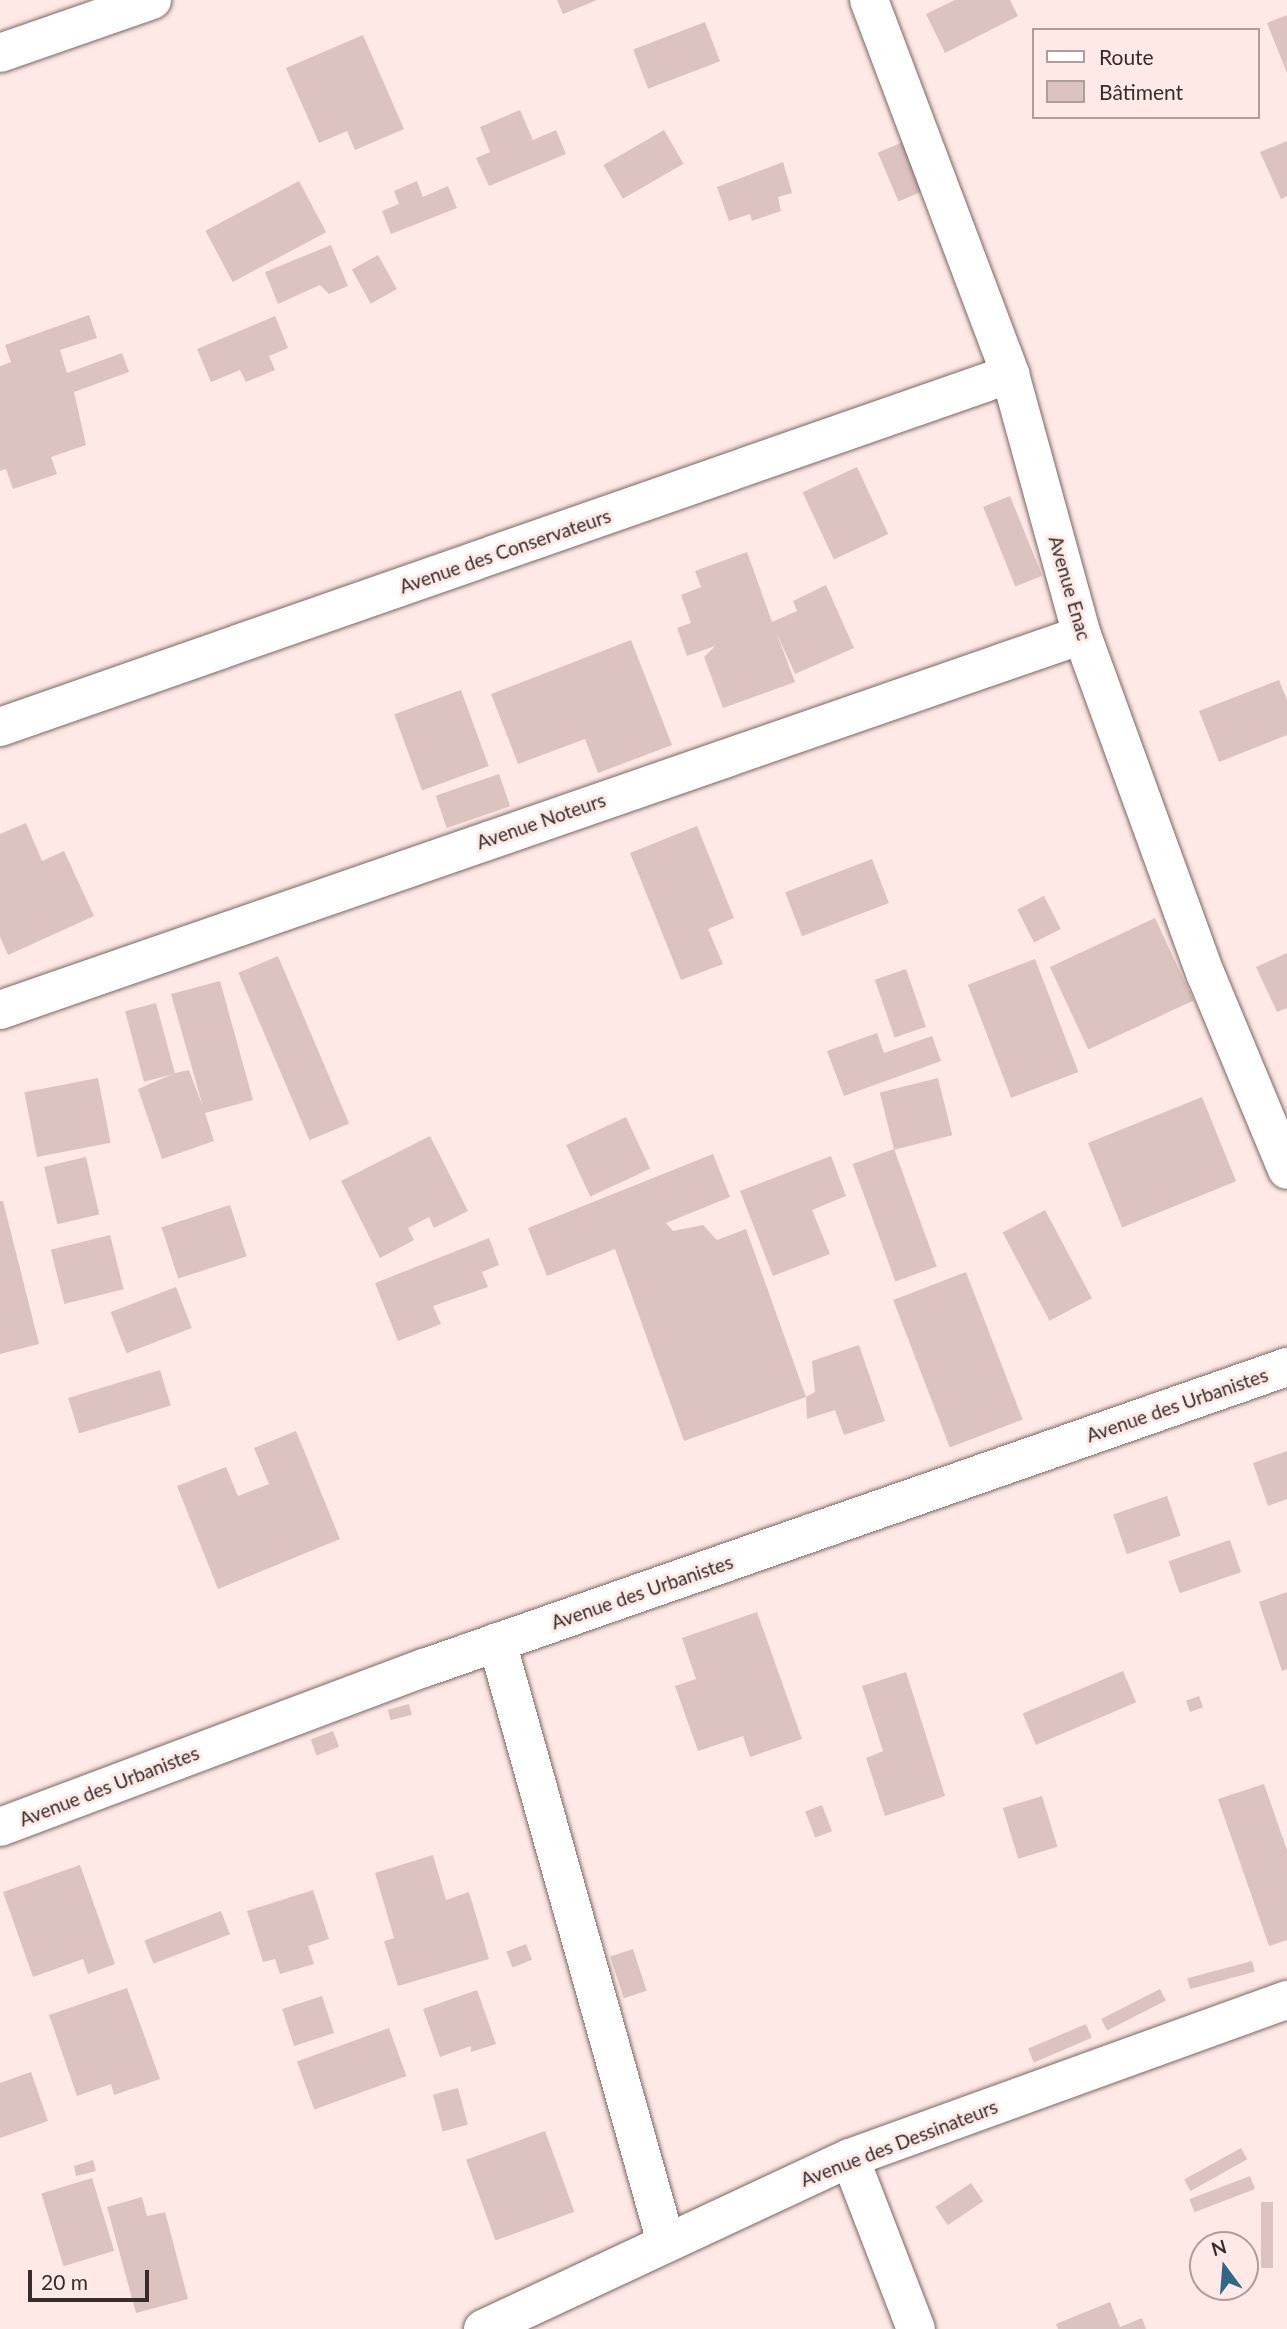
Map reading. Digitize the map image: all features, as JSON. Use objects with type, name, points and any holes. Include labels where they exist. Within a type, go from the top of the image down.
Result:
[{"type":"street","points":[[0,53],[152,0]]},
{"type":"street","name":"Avenue Enac","points":[[869,0],[1010,374],[1082,635],[1206,975],[1287,1170]]},
{"type":"street","name":"Avenue des Conservateurs","points":[[0,727],[1010,374]]},
{"type":"street","name":"Avenue Noteurs","points":[[0,1010],[1082,635]]},
{"type":"street","name":"Avenue des Urbanistes","points":[[0,1828],[497,1642],[1287,1367]]},
{"type":"street","points":[[497,1642],[666,2243]]},
{"type":"street","name":"Avenue des Dessinateurs","points":[[483,2329],[850,2158],[1287,2000]]},
{"type":"street","points":[[850,2158],[916,2329]]},
{"type":"building","points":[[557,0],[597,0],[563,14]]},
{"type":"building","points":[[955,0],[1010,0],[1018,16],[945,53],[926,14]]},
{"type":"building","points":[[1287,15],[1287,73],[1267,23]]},
{"type":"building","points":[[705,22],[720,61],[648,89],[633,50]]},
{"type":"building","points":[[363,35],[404,129],[355,150],[347,131],[319,143],[286,68]]},
{"type":"building","points":[[520,110],[533,140],[556,130],[566,154],[489,186],[476,158],[490,152],[480,127]]},
{"type":"building","points":[[664,130],[684,164],[623,199],[603,165]]},
{"type":"building","points":[[910,139],[931,188],[898,201],[878,153]]},
{"type":"building","points":[[1287,141],[1287,196],[1281,199],[1260,152]]},
{"type":"building","points":[[783,162],[792,193],[778,197],[781,211],[752,221],[750,214],[729,221],[717,187]]},
{"type":"building","points":[[299,181],[326,232],[233,282],[205,231]]},
{"type":"building","points":[[417,181],[423,197],[448,186],[457,208],[391,234],[382,211],[399,204],[394,191]]},
{"type":"building","points":[[331,245],[348,286],[329,294],[320,285],[278,304],[265,272]]},
{"type":"building","points":[[378,255],[397,289],[371,304],[352,270]]},
{"type":"building","points":[[89,315],[97,338],[60,350],[67,373],[122,353],[129,372],[74,392],[86,445],[51,457],[57,474],[13,489],[6,469],[0,471],[0,366],[11,362],[5,345]]},
{"type":"building","points":[[275,316],[288,348],[269,356],[275,370],[246,382],[240,370],[211,382],[197,349]]},
{"type":"building","points":[[857,467],[888,534],[834,559],[803,492]]},
{"type":"building","points":[[1010,496],[1042,576],[1015,587],[983,507]]},
{"type":"building","points":[[747,552],[772,622],[797,611],[793,601],[826,585],[854,648],[795,674],[776,632],[795,682],[723,708],[704,657],[715,646],[687,656],[677,628],[691,623],[681,595],[701,587],[695,571]]},
{"type":"building","points":[[631,640],[672,745],[598,773],[585,739],[518,764],[491,694]]},
{"type":"building","points":[[1279,680],[1287,700],[1287,735],[1219,762],[1199,711]]},
{"type":"building","points":[[461,690],[489,766],[422,790],[394,714]]},
{"type":"building","points":[[499,774],[510,806],[447,828],[436,796]]},
{"type":"building","points":[[26,823],[42,861],[64,851],[94,916],[8,955],[0,937],[0,834]]},
{"type":"building","points":[[697,826],[734,918],[708,929],[723,964],[681,980],[630,853]]},
{"type":"building","points":[[872,859],[889,903],[802,936],[785,892]]},
{"type":"building","points":[[1044,896],[1061,929],[1034,943],[1017,910]]},
{"type":"building","points":[[1155,918],[1193,1000],[1088,1049],[1050,967]]},
{"type":"building","points":[[1287,953],[1287,1008],[1277,1012],[1256,967]]},
{"type":"building","points":[[278,956],[349,1124],[310,1140],[238,973]]},
{"type":"building","points":[[1035,959],[1078,1072],[1011,1098],[968,985]]},
{"type":"building","points":[[906,969],[926,1027],[895,1037],[875,980]]},
{"type":"building","points":[[220,981],[253,1100],[205,1113],[214,1141],[162,1159],[138,1089],[189,1070],[203,1107],[171,994]]},
{"type":"building","points":[[156,1003],[175,1074],[144,1082],[125,1011]]},
{"type":"building","points":[[877,1033],[884,1053],[932,1036],[941,1061],[844,1096],[827,1051]]},
{"type":"building","points":[[98,1078],[111,1143],[37,1157],[24,1092]]},
{"type":"building","points":[[938,1078],[952,1135],[894,1150],[880,1093]]},
{"type":"building","points":[[1202,1097],[1236,1181],[1122,1227],[1088,1143]]},
{"type":"building","points":[[626,1117],[650,1169],[590,1197],[566,1145]]},
{"type":"building","points":[[430,1136],[468,1211],[434,1228],[429,1217],[408,1228],[414,1240],[380,1258],[341,1181]]},
{"type":"building","points":[[894,1149],[937,1266],[895,1282],[853,1164]]},
{"type":"building","points":[[713,1154],[730,1197],[666,1223],[673,1231],[703,1225],[717,1240],[746,1229],[806,1397],[684,1441],[615,1249],[547,1276],[528,1228]]},
{"type":"building","points":[[831,1156],[846,1196],[812,1210],[830,1254],[773,1276],[740,1191]]},
{"type":"building","points":[[86,1157],[99,1214],[57,1224],[44,1167]]},
{"type":"building","points":[[0,1201],[3,1201],[39,1344],[0,1354]]},
{"type":"building","points":[[230,1205],[247,1256],[178,1279],[162,1227]]},
{"type":"building","points":[[1045,1210],[1092,1298],[1050,1321],[1003,1233]]},
{"type":"building","points":[[110,1235],[124,1289],[64,1304],[51,1250]]},
{"type":"building","points":[[489,1238],[499,1265],[482,1272],[488,1287],[433,1306],[441,1324],[398,1341],[375,1283]]},
{"type":"building","points":[[966,1272],[1023,1420],[950,1447],[893,1300]]},
{"type":"building","points":[[176,1287],[192,1328],[126,1353],[111,1312]]},
{"type":"building","points":[[859,1345],[885,1421],[844,1435],[835,1410],[807,1419],[806,1397],[815,1392],[812,1361]]},
{"type":"building","points":[[160,1370],[171,1405],[79,1433],[68,1398]]},
{"type":"building","points":[[296,1431],[340,1539],[218,1589],[177,1486],[226,1467],[238,1496],[269,1484],[254,1448]]},
{"type":"building","points":[[1287,1451],[1287,1499],[1268,1506],[1253,1463]]},
{"type":"building","points":[[1167,1496],[1181,1536],[1127,1554],[1113,1515]]},
{"type":"building","points":[[1230,1540],[1241,1572],[1180,1593],[1169,1561]]},
{"type":"building","points":[[1287,1592],[1287,1669],[1282,1671],[1259,1602]]},
{"type":"building","points":[[757,1612],[802,1739],[750,1757],[743,1736],[698,1751],[675,1686],[696,1679],[682,1638]]},
{"type":"building","points":[[1123,1671],[1136,1702],[1036,1745],[1023,1714]]},
{"type":"building","points":[[906,1672],[945,1796],[885,1816],[866,1758],[883,1751],[862,1686]]},
{"type":"building","points":[[1199,1696],[1203,1707],[1190,1712],[1186,1701]]},
{"type":"building","points":[[409,1704],[412,1715],[391,1720],[388,1710]]},
{"type":"building","points":[[333,1731],[339,1747],[317,1755],[311,1740]]},
{"type":"building","points":[[1264,1784],[1287,1850],[1287,1940],[1269,1946],[1218,1799]]},
{"type":"building","points":[[1042,1796],[1057,1847],[1018,1859],[1003,1808]]},
{"type":"building","points":[[822,1805],[832,1831],[815,1838],[805,1811]]},
{"type":"building","points":[[433,1855],[446,1900],[469,1892],[489,1959],[398,1986],[384,1941],[394,1938],[375,1873]]},
{"type":"building","points":[[80,1865],[115,1964],[88,1974],[83,1959],[33,1977],[3,1892]]},
{"type":"building","points":[[313,1890],[329,1939],[308,1946],[314,1964],[280,1974],[275,1959],[263,1962],[247,1911]]},
{"type":"building","points":[[221,1911],[230,1934],[153,1964],[144,1940]]},
{"type":"building","points":[[526,1944],[532,1960],[512,1967],[506,1952]]},
{"type":"building","points":[[633,1949],[647,1991],[624,1998],[610,1956]]},
{"type":"building","points":[[1252,1961],[1255,1972],[1190,1989],[1187,1978]]},
{"type":"building","points":[[127,1988],[160,2079],[114,2095],[111,2084],[77,2096],[49,2015]]},
{"type":"building","points":[[1160,1989],[1166,2001],[1107,2031],[1101,2019]]},
{"type":"building","points":[[477,1990],[496,2044],[471,2052],[471,2046],[440,2057],[423,2009]]},
{"type":"building","points":[[322,1996],[334,2033],[294,2046],[282,2009]]},
{"type":"building","points":[[1086,2024],[1092,2038],[1034,2062],[1028,2049]]},
{"type":"building","points":[[389,2028],[406,2076],[314,2109],[297,2062]]},
{"type":"building","points":[[31,2072],[48,2121],[0,2138],[0,2083]]},
{"type":"building","points":[[458,2088],[468,2125],[443,2131],[433,2095]]},
{"type":"building","points":[[545,2131],[574,2212],[495,2241],[466,2160]]},
{"type":"building","points":[[1241,2148],[1247,2159],[1190,2191],[1184,2180]]},
{"type":"building","points":[[93,2160],[96,2171],[76,2176],[74,2166]]},
{"type":"building","points":[[1250,2176],[1255,2189],[1194,2212],[1189,2199]]},
{"type":"building","points":[[92,2178],[114,2251],[64,2266],[41,2193]]},
{"type":"building","points":[[971,2183],[983,2201],[948,2225],[935,2207]]},
{"type":"building","points":[[142,2197],[147,2216],[165,2212],[188,2299],[136,2313],[107,2207]]},
{"type":"building","points":[[1261,2202],[1273,2202],[1273,2268],[1261,2268]]},
{"type":"building","points":[[1110,2302],[1120,2327],[1142,2318],[1146,2329],[1058,2329],[1056,2324]]}]
